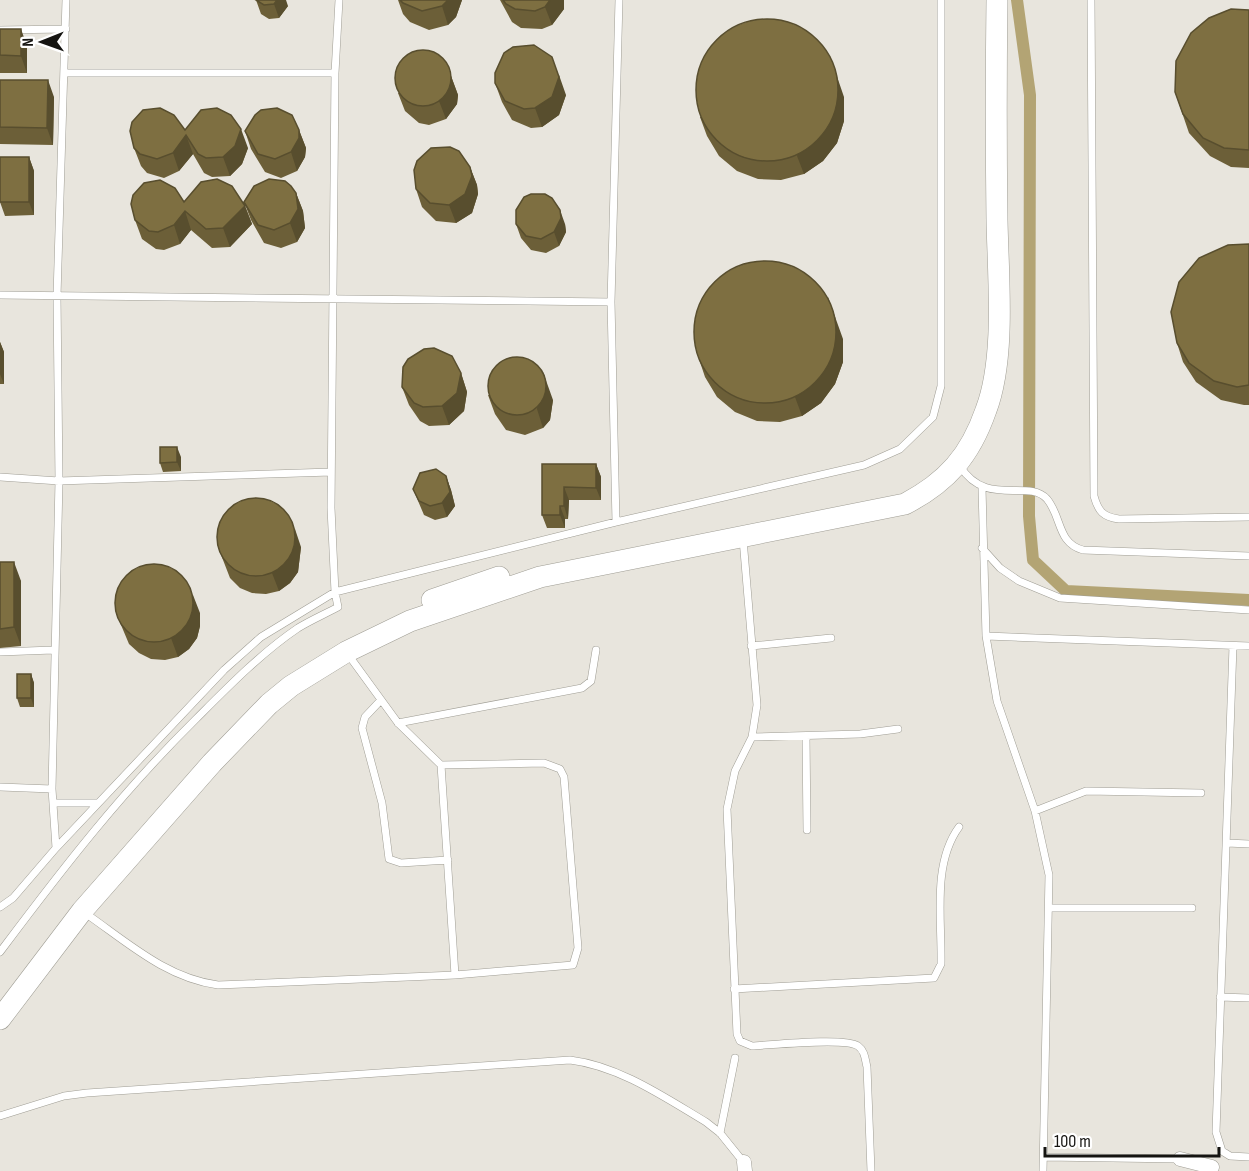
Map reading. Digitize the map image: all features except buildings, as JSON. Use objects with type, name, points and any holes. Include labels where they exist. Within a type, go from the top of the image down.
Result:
[{"type":"main road","points":[[0,1019],[82,911],[212,763],[269,704],[291,686],[346,652],[410,621],[540,577],[905,504],[932,490],[956,459],[986,410],[994,375],[999,315],[991,1]]},
{"type":"main road","points":[[0,999],[73,903],[203,755],[261,695],[329,647],[406,610],[466,587],[537,566],[901,493],[956,459]]},
{"type":"street","points":[[1180,1159],[1212,1167]]},
{"type":"lane","points":[[56,848],[52,789],[53,650],[59,481],[57,296],[66,0]]},
{"type":"lane","points":[[0,952],[80,846],[146,769],[219,696],[283,640],[299,627],[338,607],[335,592],[331,472],[335,73],[339,0]]},
{"type":"lane","points":[[616,522],[611,302],[619,0]]},
{"type":"lane","points":[[0,907],[13,898],[177,717],[231,663],[261,637],[335,592],[616,522],[864,465],[900,449],[933,417],[941,386],[941,0]]},
{"type":"lane","points":[[1091,0],[1094,496],[1097,508],[1107,518],[1119,519],[1249,517]]},
{"type":"lane","points":[[0,30],[66,29]]},
{"type":"lane","points":[[65,73],[335,73]]},
{"type":"lane","points":[[0,295],[611,302]]},
{"type":"lane","points":[[956,459],[973,484],[982,488],[1039,494],[1047,500],[1066,540],[1074,547],[1083,550],[1249,556]]},
{"type":"lane","points":[[0,477],[59,481],[331,472]]},
{"type":"lane","points":[[982,488],[986,636],[997,701],[1035,811],[1047,866],[1049,908],[1043,1171]]},
{"type":"lane","points":[[743,537],[756,705],[752,737],[735,771],[727,809],[737,1034],[745,1044],[840,1042],[852,1044],[864,1053],[871,1171]]},
{"type":"lane","points":[[982,548],[1000,568],[1019,581],[1060,598],[1249,610]]},
{"type":"lane","points":[[986,636],[1249,646]]},
{"type":"lane","points":[[751,646],[831,638]]},
{"type":"lane","points":[[1233,646],[1220,997],[1218,1144],[1222,1151],[1230,1156],[1249,1157]]},
{"type":"lane","points":[[0,652],[53,650]]},
{"type":"lane","points":[[398,723],[582,688],[591,681],[596,650]]},
{"type":"lane","points":[[346,652],[398,723],[441,765],[455,975]]},
{"type":"lane","points":[[381,700],[365,717],[362,728],[382,803],[389,859],[401,863],[448,860]]},
{"type":"lane","points":[[752,737],[806,736],[898,729]]},
{"type":"lane","points":[[806,736],[807,830]]},
{"type":"lane","points":[[82,911],[171,972],[193,982],[238,985],[455,975],[565,968],[573,965],[578,948],[564,777],[560,770],[544,763],[441,765]]},
{"type":"lane","points":[[0,788],[52,789]]},
{"type":"lane","points":[[1035,811],[1086,791],[1201,793]]},
{"type":"lane","points":[[53,802],[98,803]]},
{"type":"lane","points":[[734,989],[934,978],[941,964],[942,866],[945,849],[959,826]]},
{"type":"lane","points":[[1227,843],[1249,844]]},
{"type":"lane","points":[[1049,908],[1192,908]]},
{"type":"lane","points":[[1220,997],[1249,998]]},
{"type":"lane","points":[[720,1133],[735,1058]]},
{"type":"lane","points":[[0,1116],[64,1096],[87,1093],[570,1060],[591,1063],[611,1070],[686,1110],[720,1133],[746,1168]]},
{"type":"lane","points":[[1044,1157],[1180,1159]]},
{"type":"waterway","points":[[1017,0],[1030,95],[1029,516],[1033,560],[1066,591],[1249,600]]}]
